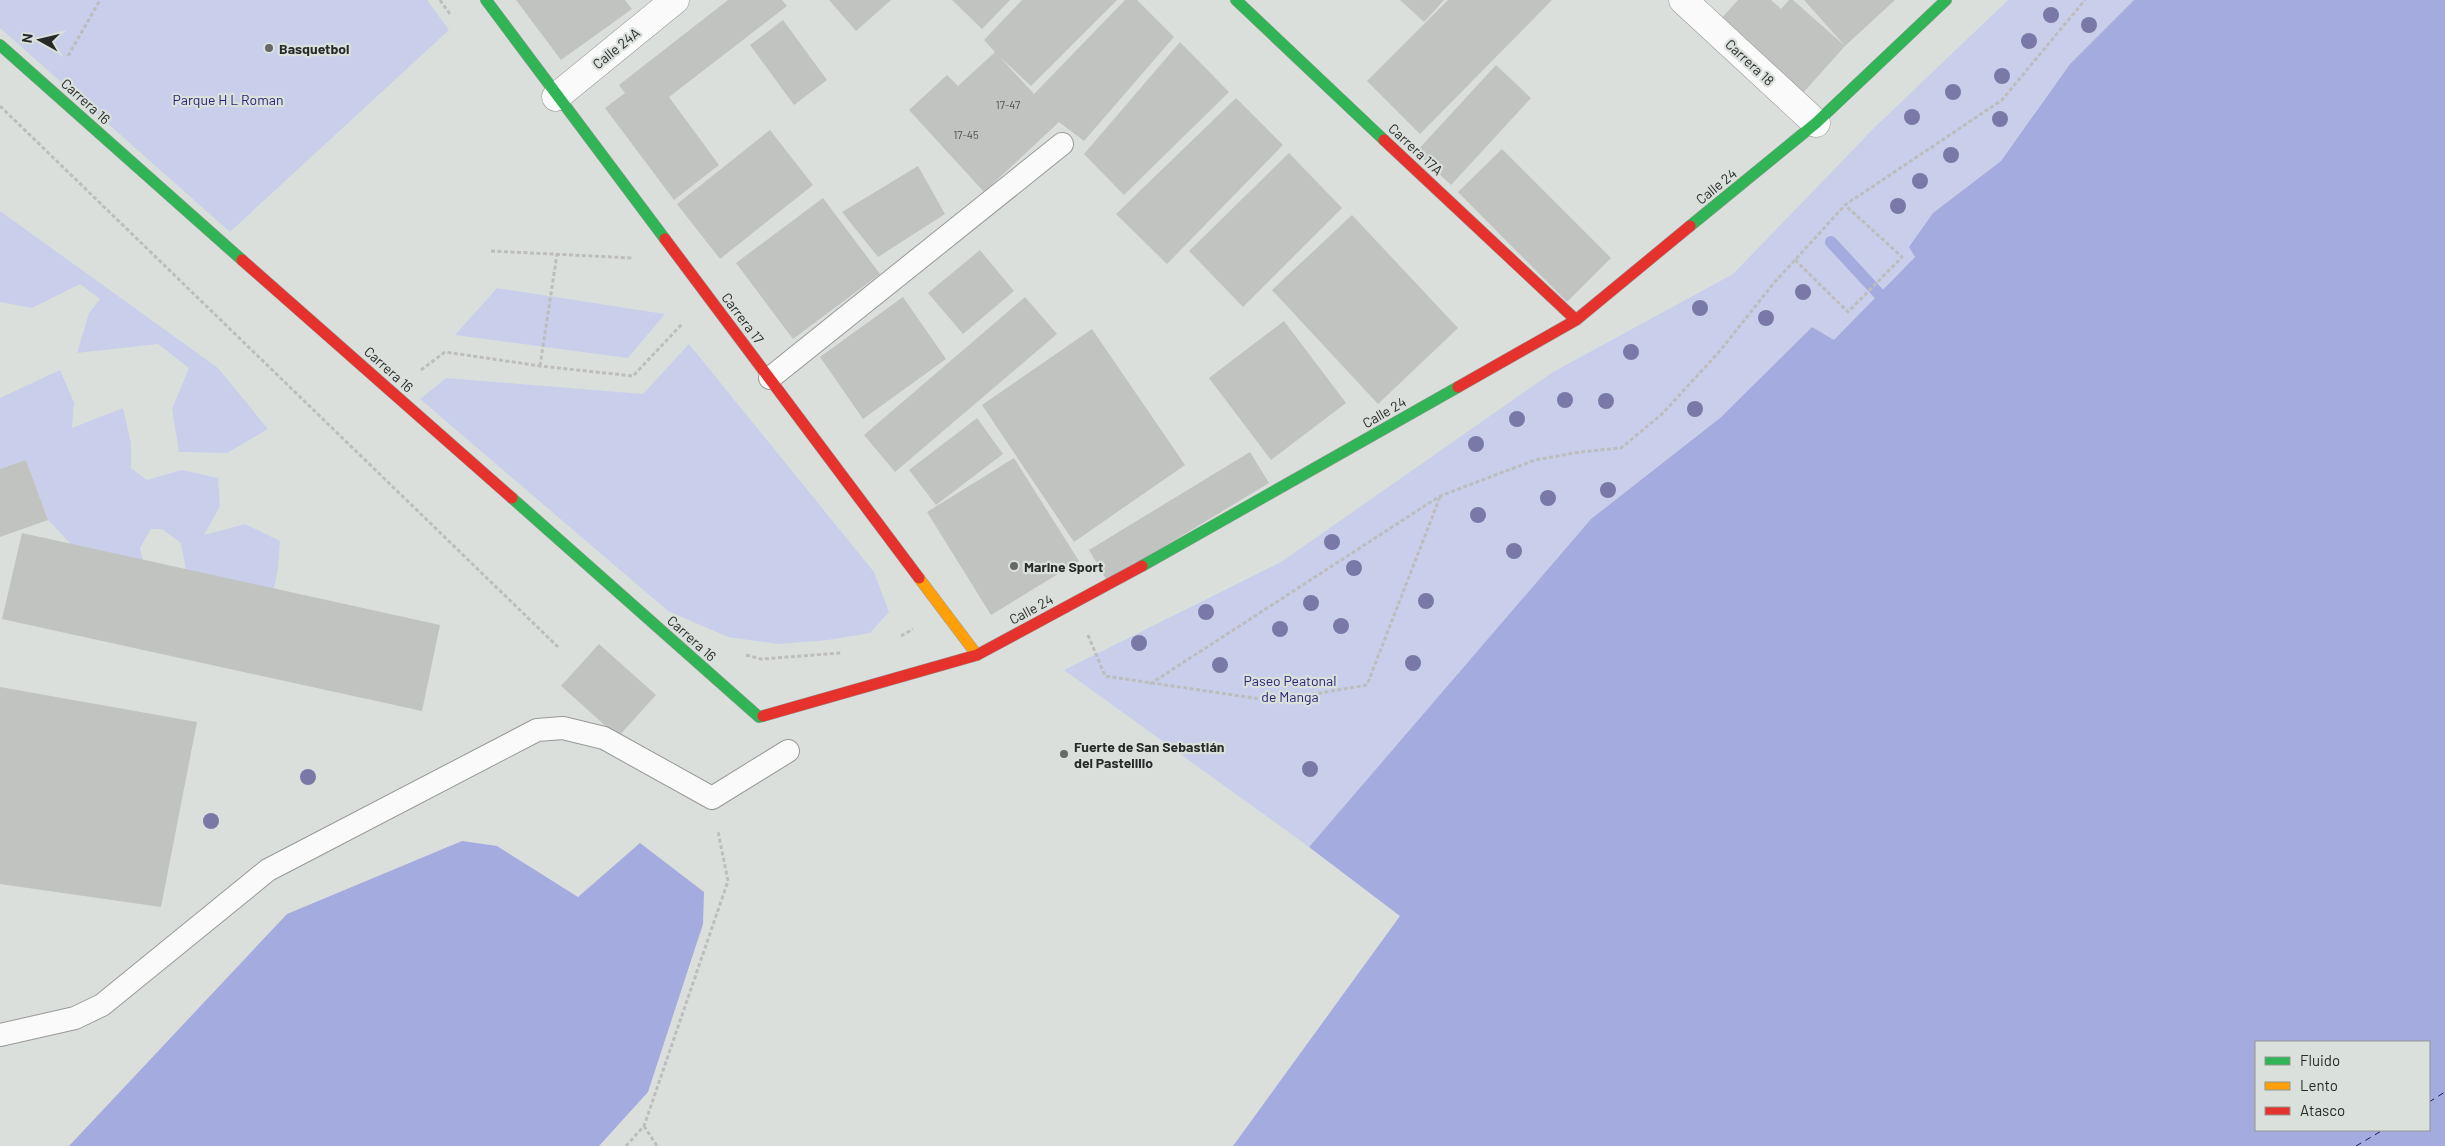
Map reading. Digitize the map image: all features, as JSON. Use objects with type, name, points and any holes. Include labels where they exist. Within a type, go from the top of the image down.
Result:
[{"type":"street","name":"Carrera 17","points":[[486,0],[556,96],[977,655]]},
{"type":"street","name":"Calle 24A","points":[[556,96],[675,0]]},
{"type":"street","name":"Carrera 17A","points":[[1236,0],[1576,320]]},
{"type":"street","name":"Carrera 18","points":[[1683,0],[1816,123]]},
{"type":"street","name":"Calle 24","points":[[758,717],[977,655],[1076,602],[1576,320],[1816,123],[1946,0]]},
{"type":"street","name":"Carrera 16","points":[[0,45],[758,717]]},
{"type":"lane","points":[[770,378],[1062,144]]},
{"type":"lane","points":[[0,1035],[75,1018],[102,1005],[268,870],[536,730],[563,728],[604,738],[712,798],[788,752]]},
{"type":"path","points":[[63,65],[100,0]]},
{"type":"path","points":[[1150,684],[1440,496],[1535,460],[1580,452],[1621,448],[1662,414],[1719,352],[1773,284],[1845,205],[2002,100],[2085,0]]},
{"type":"path","points":[[0,106],[558,647]]},
{"type":"path","points":[[1795,260],[1848,312],[1902,257],[1845,205]]},
{"type":"path","points":[[491,251],[632,258]]},
{"type":"path","points":[[540,366],[557,254]]},
{"type":"path","points":[[415,374],[445,352],[540,366],[633,376],[684,322]]},
{"type":"path","points":[[1076,602],[1105,676],[1274,701],[1367,685],[1440,496]]},
{"type":"path","points":[[626,1146],[644,1126],[728,881],[712,798]]},
{"type":"path","points":[[644,1126],[657,1146]]},
{"type":"green space","name":"Parque H L Roman","points":[[0,0],[427,0],[449,30],[230,232],[0,28]]},
{"type":"green space","name":"Paseo Peatonal de Manga","points":[[2008,0],[2134,0],[2070,64],[2001,161],[1933,213],[1916,256],[1834,341],[1812,327],[1720,418],[1591,519],[1309,847],[1064,670],[1281,562],[1553,372],[1733,274],[1875,127]]},
{"type":"green space","points":[[0,211],[218,368],[268,429],[227,453],[179,452],[172,409],[189,368],[158,344],[77,353],[89,313],[100,299],[80,284],[32,308],[0,302]]},
{"type":"green space","points":[[497,288],[665,314],[628,358],[455,335]]},
{"type":"green space","points":[[689,344],[874,572],[889,612],[870,633],[828,640],[778,644],[728,637],[668,611],[420,399],[446,378],[643,394]]},
{"type":"green space","points":[[60,370],[74,403],[72,428],[123,408],[131,443],[131,468],[147,480],[182,470],[218,478],[220,506],[204,535],[245,524],[280,541],[278,569],[274,588],[240,615],[189,585],[181,543],[162,529],[151,529],[140,548],[149,584],[83,573],[70,543],[48,520],[26,460],[0,469],[0,398]]},
{"type":"water","points":[[2134,0],[2445,0],[2445,1146],[1233,1146],[1400,916],[1309,847],[1591,519],[1720,418],[1812,327],[1834,340],[1915,257],[1909,247],[1933,213],[2001,161],[2070,64]]},
{"type":"water","points":[[462,841],[497,846],[578,897],[640,843],[704,892],[703,924],[648,1092],[599,1146],[69,1146],[287,914]]},
{"type":"building","points":[[516,0],[625,0],[632,9],[561,60]]},
{"type":"building","points":[[728,0],[782,0],[787,6],[669,97],[719,165],[674,200],[605,108],[625,93],[619,85]]},
{"type":"building","points":[[829,0],[891,0],[856,31]]},
{"type":"building","points":[[952,0],[1010,0],[982,29]]},
{"type":"building","points":[[1022,0],[1117,0],[1031,86],[999,56],[1034,94],[1125,0],[1137,0],[1174,37],[1084,141],[1059,122],[984,192],[909,110],[947,75],[958,86],[995,52],[984,40]]},
{"type":"building","points":[[1400,0],[1444,0],[1424,22]]},
{"type":"building","points":[[1448,0],[1552,0],[1420,134],[1367,81]]},
{"type":"building","points":[[1738,0],[1771,0],[1781,9],[1789,0],[1793,0],[1845,46],[1802,94],[1720,20]]},
{"type":"building","points":[[1804,0],[1895,0],[1845,46]]},
{"type":"building","points":[[783,20],[827,80],[794,105],[750,45]]},
{"type":"building","points":[[1180,42],[1229,92],[1124,195],[1084,154]]},
{"type":"building","points":[[1496,65],[1531,98],[1451,185],[1416,152]]},
{"type":"building","points":[[1236,98],[1283,145],[1167,264],[1116,214]]},
{"type":"building","points":[[770,130],[813,185],[720,259],[677,204]]},
{"type":"building","points":[[1502,149],[1611,258],[1567,302],[1458,192]]},
{"type":"building","points":[[1289,153],[1342,208],[1243,307],[1189,251]]},
{"type":"building","points":[[918,166],[945,214],[878,257],[842,212]]},
{"type":"building","points":[[823,198],[880,274],[793,339],[736,263]]},
{"type":"building","points":[[1352,215],[1458,328],[1378,404],[1272,290]]},
{"type":"building","points":[[980,250],[1014,291],[963,334],[928,293]]},
{"type":"building","points":[[903,297],[946,359],[863,419],[820,357]]},
{"type":"building","points":[[1025,297],[1057,334],[895,472],[864,435]]},
{"type":"building","points":[[1284,321],[1346,403],[1271,460],[1209,378]]},
{"type":"building","points":[[1092,329],[1185,465],[1074,542],[982,405]]},
{"type":"building","points":[[977,418],[1003,454],[936,505],[909,470]]},
{"type":"building","points":[[1250,452],[1269,483],[1107,581],[1089,550]]},
{"type":"building","points":[[1014,458],[1079,561],[991,615],[927,512]]},
{"type":"building","points":[[26,460],[48,520],[0,537],[0,469]]},
{"type":"building","points":[[22,533],[440,625],[422,711],[2,619]]},
{"type":"building","points":[[599,644],[656,695],[618,737],[561,686]]},
{"type":"building","points":[[0,687],[197,722],[161,907],[0,884]]},
{"type":"waterway","points":[[1831,242],[1880,295]]},
{"type":"ferry route","points":[[2430,1101],[2445,1092]]},
{"type":"ferry route","points":[[2356,1146],[2381,1131]]},
{"type":"traffic: fast","points":[[486,0],[665,239]]},
{"type":"traffic: fast","points":[[1236,0],[1384,140]]},
{"type":"traffic: fast","points":[[1690,226],[1816,123],[1946,0]]},
{"type":"traffic: fast","points":[[0,45],[242,260]]},
{"type":"traffic: fast","points":[[1142,566],[1458,387]]},
{"type":"traffic: fast","points":[[512,498],[759,717],[763,716]]},
{"type":"traffic: slow","points":[[919,578],[977,655]]},
{"type":"traffic: jam","points":[[1384,140],[1576,320]]},
{"type":"traffic: jam","points":[[1458,387],[1576,320],[1690,226]]},
{"type":"traffic: jam","points":[[665,239],[919,578]]},
{"type":"traffic: jam","points":[[242,260],[512,498]]},
{"type":"traffic: jam","points":[[763,716],[977,655],[1142,566]]},
{"type":"place","name":"Basquetbol","points":[[269,48]]},
{"type":"place","name":"Marine Sport","points":[[1014,566]]},
{"type":"place","name":"Fuerte de San Sebastián del Pastelillo","points":[[1064,754]]}]
